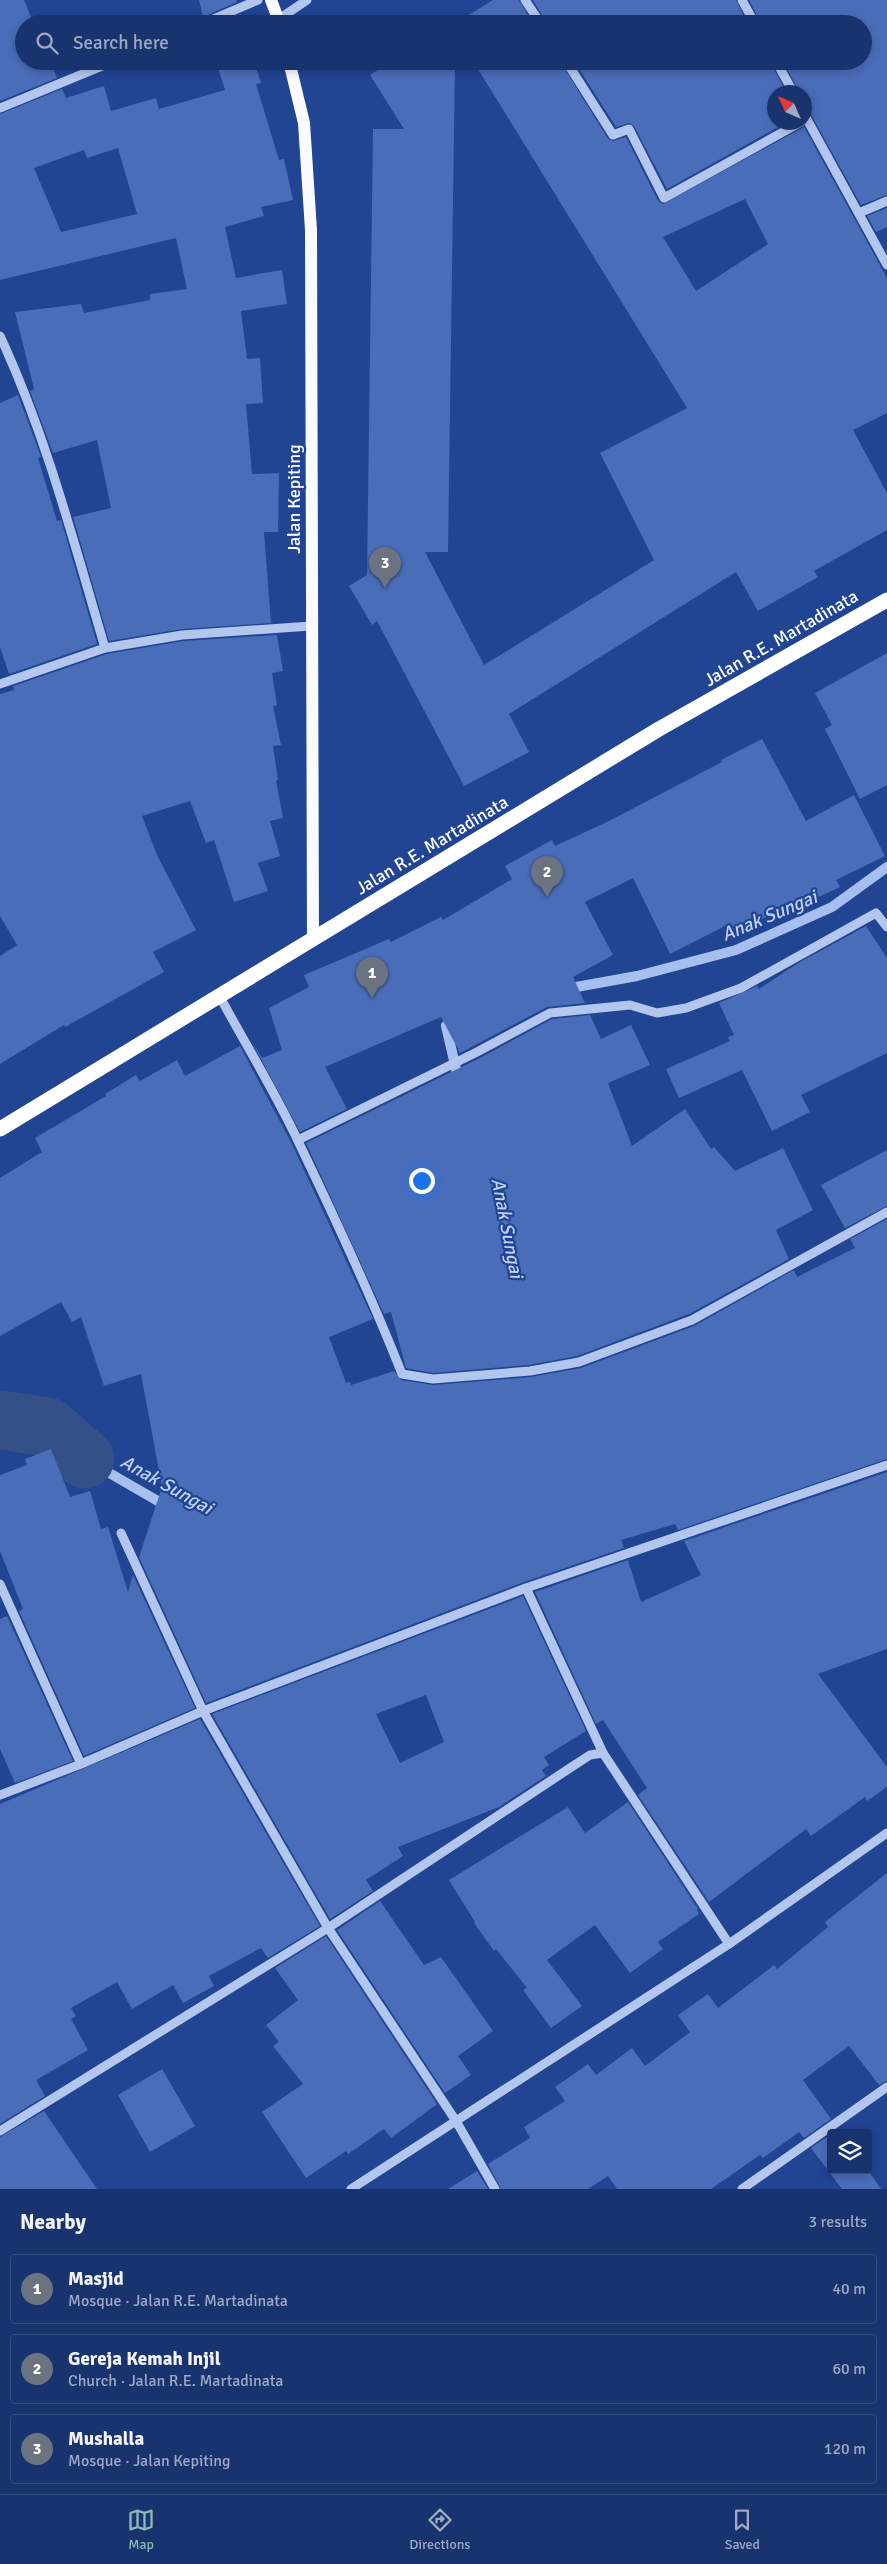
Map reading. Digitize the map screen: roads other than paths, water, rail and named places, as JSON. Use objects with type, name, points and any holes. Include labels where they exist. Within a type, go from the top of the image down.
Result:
[{"type":"highway","name":"Jalan R.E. Martadinata","points":[[0,1128],[220,997],[659,729],[887,600]]},
{"type":"main road","points":[[271,0],[277,15]]},
{"type":"main road","name":"Jalan Kepiting","points":[[291,70],[304,124],[311,230],[311,626],[314,938]]},
{"type":"street","points":[[223,15],[258,0]]},
{"type":"street","points":[[289,15],[307,0]]},
{"type":"street","points":[[525,0],[535,15]]},
{"type":"street","points":[[742,0],[750,15]]},
{"type":"street","points":[[0,108],[92,70]]},
{"type":"street","points":[[572,70],[613,134],[629,129],[664,198],[785,130]]},
{"type":"street","points":[[781,70],[789,85]]},
{"type":"street","points":[[810,130],[887,265]]},
{"type":"street","points":[[859,213],[887,201]]},
{"type":"street","points":[[0,336],[20,379],[59,495],[105,648]]},
{"type":"street","points":[[0,684],[105,648],[182,635],[311,626]]},
{"type":"street","points":[[298,1140],[477,1052],[550,1013],[630,1005],[657,1012],[686,1008],[741,988],[876,913],[887,926]]},
{"type":"street","points":[[220,997],[298,1140],[367,1286],[402,1374],[433,1379],[530,1371],[579,1362],[692,1320],[887,1212]]},
{"type":"street","points":[[0,1795],[81,1764],[203,1711],[526,1588],[887,1465]]},
{"type":"street","points":[[122,1533],[203,1711],[328,1928],[456,2122],[495,2189]]},
{"type":"street","points":[[0,1584],[81,1764]]},
{"type":"street","points":[[526,1588],[603,1753],[729,1944]]},
{"type":"street","points":[[0,2131],[328,1928],[590,1755],[603,1753]]},
{"type":"street","points":[[352,2189],[729,1944],[887,1833]]},
{"type":"street","points":[[742,2189],[887,2087]]},
{"type":"waterway","name":"Anak Sungai","points":[[565,989],[637,976],[736,950],[832,907],[887,867]]},
{"type":"waterway","name":"Anak Sungai","points":[[456,1022],[446,1026],[459,1082]]},
{"type":"waterway","points":[[0,1420],[48,1427],[85,1459]]},
{"type":"waterway","name":"Anak Sungai","points":[[85,1459],[170,1508]]},
{"type":"place","name":"Mushalla","points":[[385,588]]},
{"type":"place","name":"Gereja Kemah Injil","points":[[547,897]]},
{"type":"place","name":"Masjid","points":[[372,998]]}]
